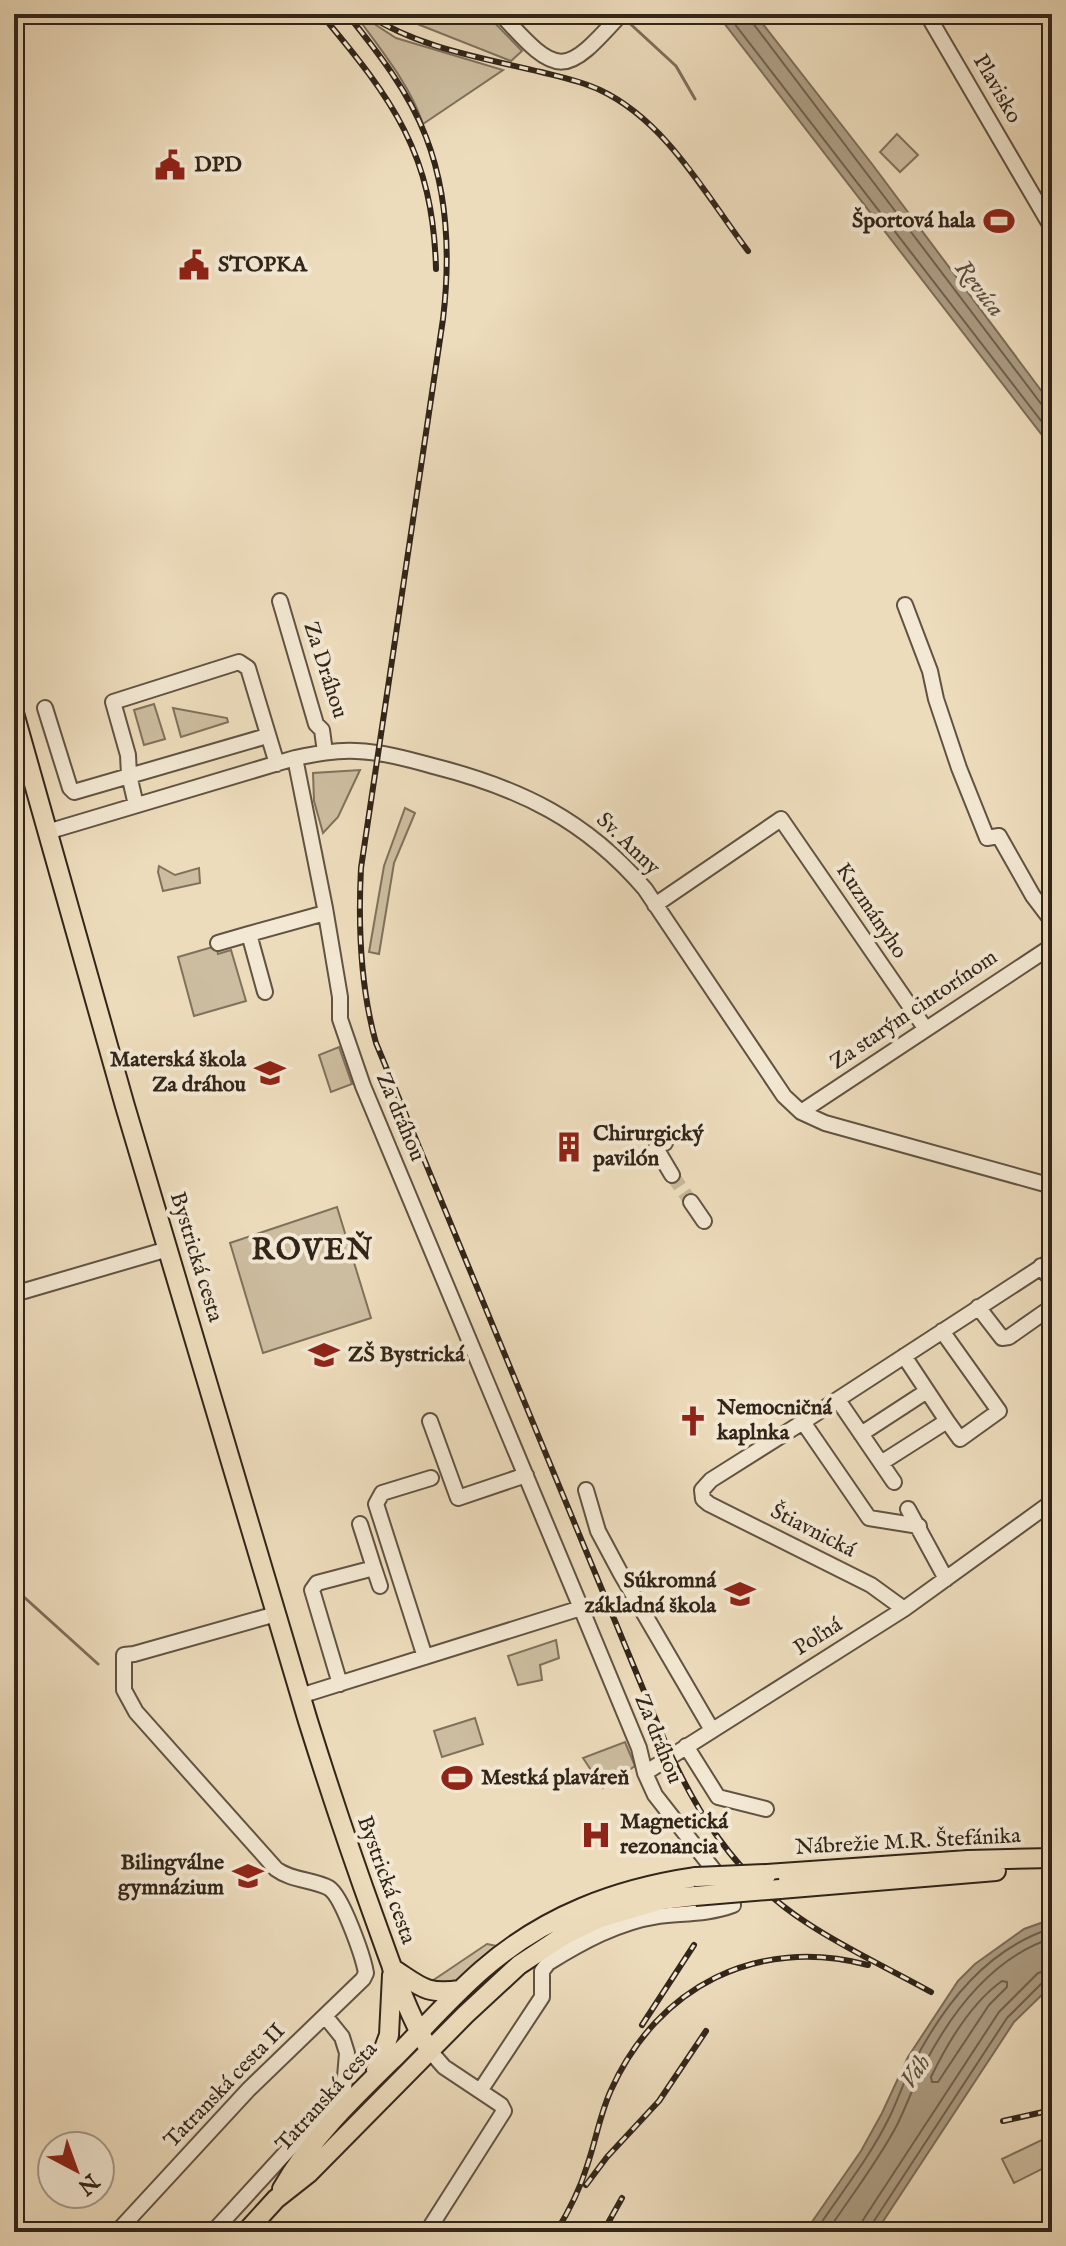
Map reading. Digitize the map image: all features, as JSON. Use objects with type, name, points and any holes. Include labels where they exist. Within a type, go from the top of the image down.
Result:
[{"type":"main road","name":"Bystrická cesta","points":[[14,713],[125,1106],[300,1696],[339,1821],[392,1968],[430,2051]]},
{"type":"main road","name":"Nábrežie M.R. Štefánika","points":[[696,1886],[767,1874],[968,1860],[1052,1858]]},
{"type":"main road","name":"Nábrežie M.R. Štefánika","points":[[696,1886],[780,1889],[978,1872],[1052,1869]]},
{"type":"main road","name":"Tatranská cesta","points":[[276,2199],[299,2158],[460,1990],[501,1954],[572,1910],[640,1886],[696,1886]]},
{"type":"main road","name":"Tatranská cesta","points":[[246,2232],[276,2199],[309,2173],[507,1975],[563,1936],[618,1911],[661,1900],[696,1886]]},
{"type":"main road","points":[[392,1968],[426,1990],[441,1993],[460,1990]]},
{"type":"main road","points":[[372,2079],[389,2035],[392,1968]]},
{"type":"street","points":[[501,14],[538,52],[558,62],[574,60],[595,44],[618,17]]},
{"type":"street","name":"Plavisko","points":[[927,14],[1052,228]]},
{"type":"street","name":"Za Dráhou","points":[[280,601],[316,724],[322,730],[325,752]]},
{"type":"street","points":[[905,605],[930,671],[944,725],[972,806],[987,838],[999,836],[1033,896],[1052,921]]},
{"type":"street","points":[[136,805],[128,755],[113,702],[239,662],[248,668],[277,764]]},
{"type":"street","points":[[45,708],[70,788],[74,792],[267,736]]},
{"type":"street","name":"Sv. Anny","points":[[325,752],[357,751],[396,757],[467,774],[532,798],[582,829],[625,865],[784,1096],[801,1112]]},
{"type":"street","points":[[47,832],[295,758],[325,752]]},
{"type":"street","name":"Za dráhou","points":[[295,758],[340,997],[340,1019],[363,1086],[639,1748],[645,1773],[665,1809],[731,1892],[733,1905],[719,1911],[655,1916],[607,1930],[548,1963],[542,1971],[542,1997],[480,2091]]},
{"type":"street","name":"Kuzmányho","points":[[655,905],[781,819],[925,1028]]},
{"type":"street","points":[[218,943],[325,913]]},
{"type":"street","points":[[249,934],[265,992]]},
{"type":"street","name":"Za starým cintorínom","points":[[801,1112],[1052,946]]},
{"type":"street","points":[[801,1112],[849,1130],[1052,1186]]},
{"type":"street","points":[[665,1143],[660,1143],[656,1148],[672,1175]]},
{"type":"street","points":[[691,1202],[704,1221]]},
{"type":"street","points":[[14,1294],[168,1249]]},
{"type":"street","points":[[919,1526],[869,1518],[803,1422],[1047,1263],[1052,1282]]},
{"type":"street","points":[[978,1307],[1002,1338],[1009,1337],[1046,1311],[1052,1320]]},
{"type":"street","points":[[904,1356],[960,1439],[999,1411],[942,1331]]},
{"type":"street","points":[[861,1434],[927,1391]]},
{"type":"street","points":[[838,1400],[894,1482]]},
{"type":"street","points":[[430,1421],[458,1498],[526,1475]]},
{"type":"street","points":[[881,1463],[947,1421]]},
{"type":"street","name":"Štiavnická","points":[[803,1422],[711,1480],[704,1486],[701,1495],[709,1504],[871,1585],[904,1609]]},
{"type":"street","points":[[425,1657],[376,1504],[382,1493],[429,1479]]},
{"type":"street","points":[[586,1490],[598,1531],[712,1730]]},
{"type":"street","name":"Poľná","points":[[645,1773],[904,1609],[1052,1502]]},
{"type":"street","points":[[908,1509],[946,1579]]},
{"type":"street","points":[[360,1524],[380,1586]]},
{"type":"street","points":[[340,1684],[312,1590],[317,1583],[374,1568]]},
{"type":"street","points":[[300,1696],[581,1608]]},
{"type":"street","name":"Tatranská cesta II","points":[[117,2232],[249,2089],[366,1973],[338,1897],[326,1887],[276,1869],[136,1712],[124,1690],[124,1655],[276,1614]]},
{"type":"street","points":[[686,1746],[718,1797],[766,1809]]},
{"type":"street","points":[[213,2232],[344,2089],[347,2053],[342,2037],[325,2016]]},
{"type":"street","points":[[427,2232],[504,2115],[501,2105],[444,2067],[430,2051]]},
{"type":"shaded area","points":[[355,14],[396,38],[503,70],[423,124],[402,80]]},
{"type":"shaded area","points":[[392,14],[486,14],[522,51],[511,61]]},
{"type":"shaded area","points":[[897,134],[918,155],[900,172],[880,152]]},
{"type":"shaded area","points":[[154,704],[165,739],[144,745],[134,710]]},
{"type":"shaded area","points":[[173,708],[227,718],[228,722],[181,737]]},
{"type":"shaded area","points":[[360,770],[338,817],[323,833],[314,801],[313,773]]},
{"type":"shaded area","points":[[405,808],[415,813],[394,863],[379,954],[369,952],[384,866]]},
{"type":"shaded area","points":[[159,866],[175,875],[199,868],[200,883],[163,891]]},
{"type":"shaded area","points":[[216,946],[218,954],[231,950],[246,1001],[194,1016],[178,957]]},
{"type":"shaded area","points":[[339,1047],[352,1084],[331,1092],[319,1055]]},
{"type":"shaded area","points":[[337,1207],[371,1318],[263,1353],[230,1243]]},
{"type":"shaded area","points":[[556,1640],[559,1658],[540,1665],[542,1680],[518,1685],[508,1656]]},
{"type":"shaded area","points":[[475,1718],[483,1744],[442,1757],[434,1731]]},
{"type":"shaded area","points":[[625,1742],[635,1766],[603,1788],[583,1758]]},
{"type":"shaded area","points":[[487,1944],[497,1946],[452,1984],[446,1987],[432,1981]]},
{"type":"shaded area","points":[[1052,2135],[1052,2164],[1014,2183],[1002,2159]]},
{"type":"water","points":[[717,14],[755,14],[872,164],[1052,405],[1052,448]]},
{"type":"water","name":"Váh","points":[[1052,1919],[1052,1985],[1014,2022],[876,2232],[805,2232],[861,2151],[908,2057],[958,1981],[975,1964],[1024,1929]]},
{"type":"waterway","name":"Revúca","points":[[625,19],[676,66],[695,99]]},
{"type":"waterway","points":[[14,1588],[98,1664]]},
{"type":"tunnel","points":[[672,1175],[691,1202]]},
{"type":"railway","points":[[321,14],[369,74],[404,130],[427,192],[436,269]]},
{"type":"railway","points":[[347,14],[381,57],[419,120],[439,181],[446,251],[443,319],[361,868],[361,956],[366,1000],[376,1043],[660,1730],[686,1786],[718,1838],[737,1862],[781,1905],[837,1942],[931,1992]]},
{"type":"railway","points":[[367,14],[429,44],[578,82],[624,103],[645,120],[683,161],[748,251]]},
{"type":"railway","points":[[642,2025],[694,1945]]},
{"type":"railway","points":[[556,2232],[581,2183],[611,2090],[631,2054],[655,2023],[684,1997],[716,1978],[750,1964],[788,1958],[827,1958],[868,1965]]},
{"type":"railway","points":[[586,2185],[607,2157],[659,2101],[706,2031]]},
{"type":"railway","points":[[1003,2121],[1052,2110]]},
{"type":"railway","points":[[603,2232],[622,2198]]},
{"type":"railway","points":[[1037,2232],[1052,2223]]},
{"type":"place","name":"DPD","points":[[170,165]]},
{"type":"place","name":"Športová hala","points":[[999,221]]},
{"type":"place","name":"STOPKA","points":[[194,265]]},
{"type":"place","name":"Materská škola Za dráhou","points":[[270,1073]]},
{"type":"place","name":"Chirurgický pavilón","points":[[569,1147]]},
{"type":"place","name":"ZŠ Bystrická","points":[[324,1355]]},
{"type":"place","name":"Nemocničná kaplnka","points":[[693,1421]]},
{"type":"place","name":"Súkromná základná škola","points":[[740,1594]]},
{"type":"place","name":"Mestká plaváreň","points":[[457,1778]]},
{"type":"place","name":"Magnetická rezonancia","points":[[596,1835]]},
{"type":"place","name":"Bilingválne gymnázium","points":[[248,1876]]},
{"type":"district","name":"ROVEŇ","points":[[313,1251]]}]
